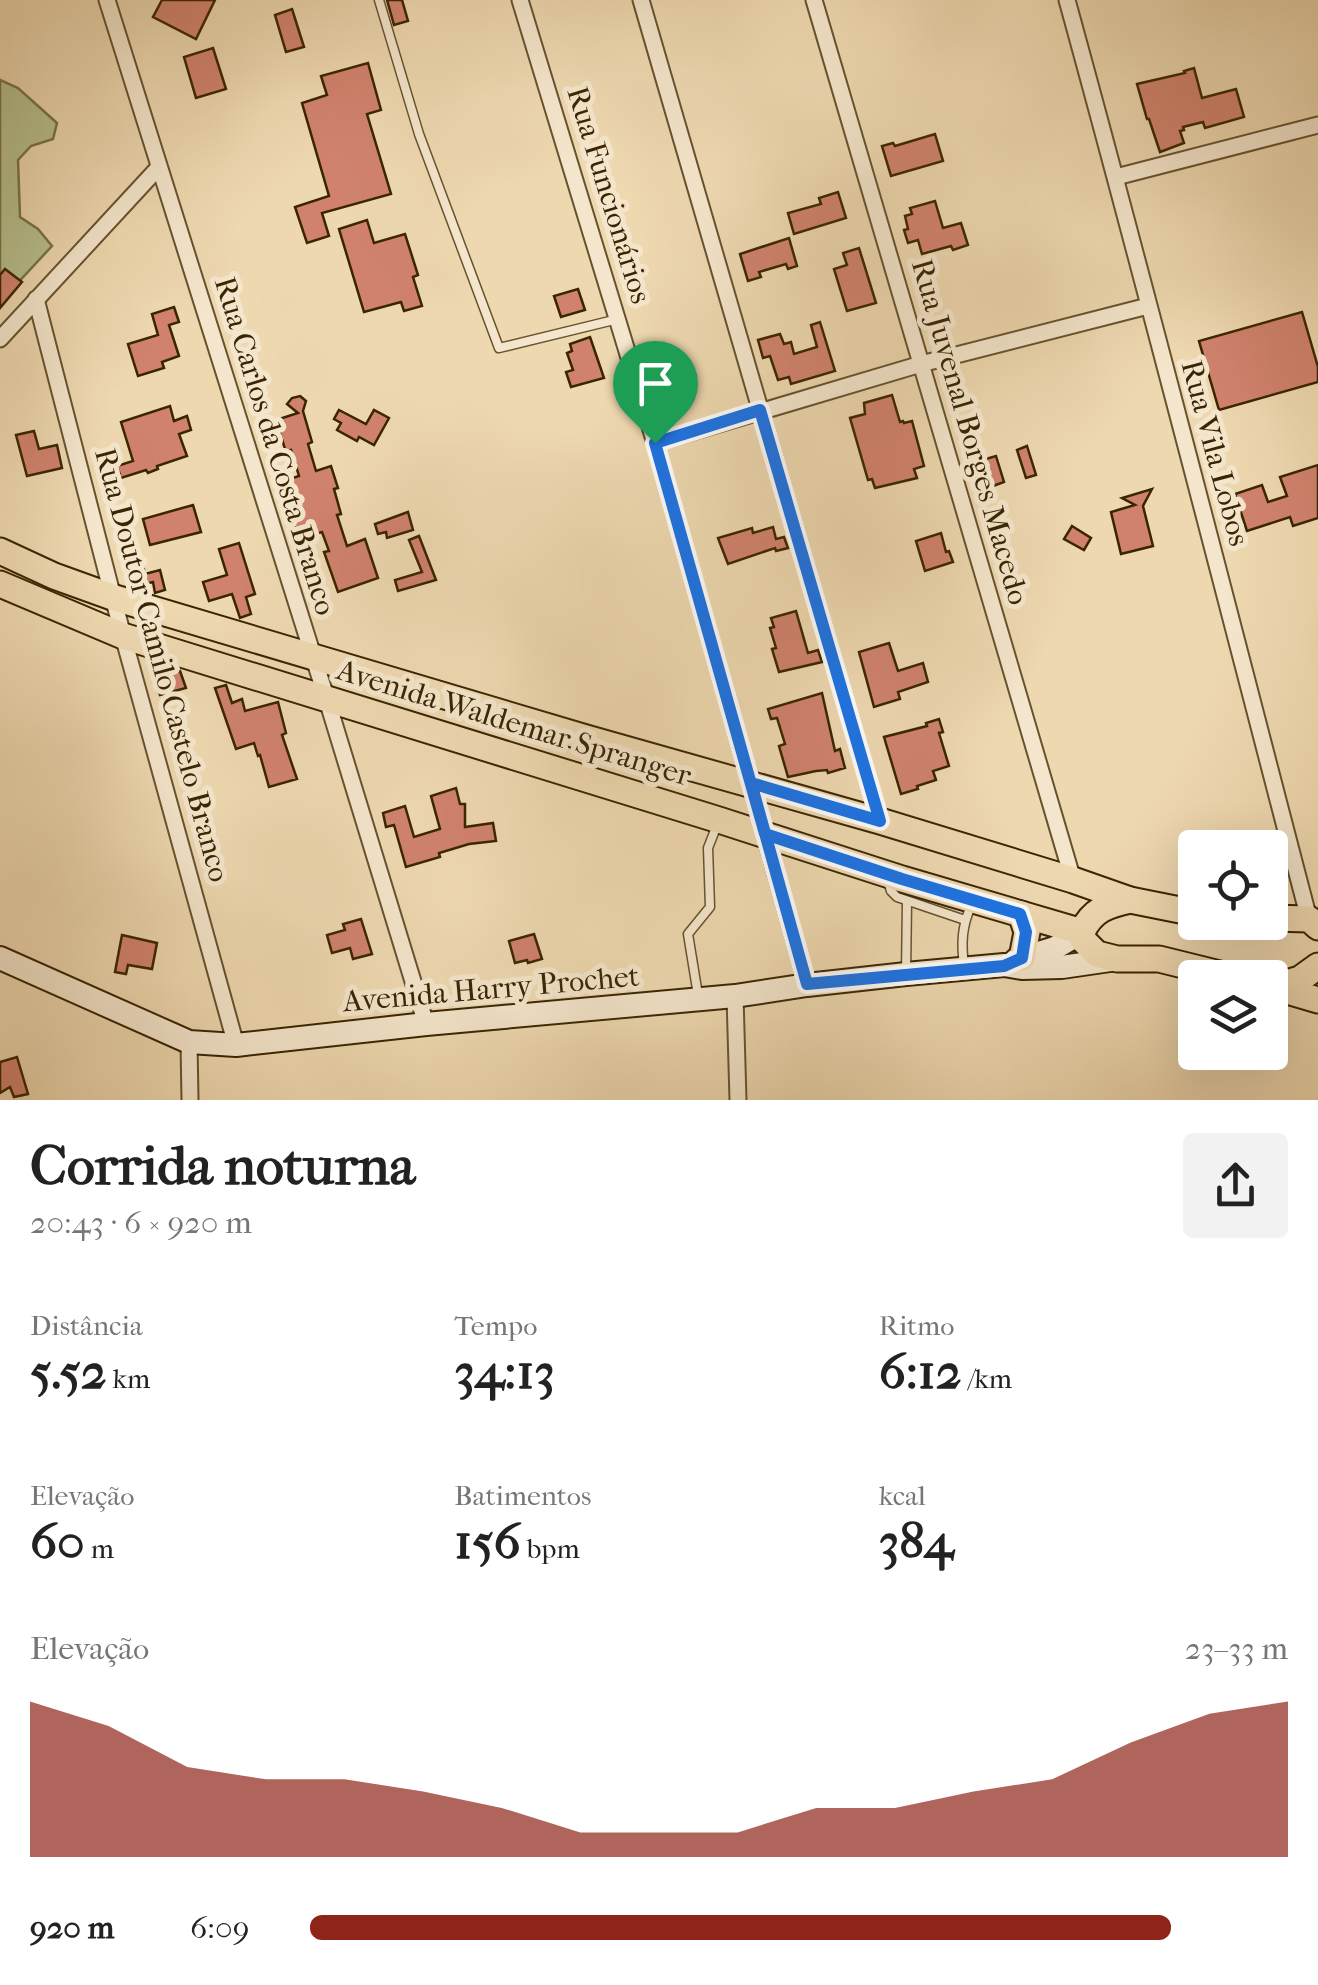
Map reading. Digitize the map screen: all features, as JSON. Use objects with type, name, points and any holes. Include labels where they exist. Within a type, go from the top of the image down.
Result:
[{"type":"main road","name":"Avenida Waldemar Spranger","points":[[0,551],[116,598],[313,658],[880,821],[1130,900],[1178,910]]},
{"type":"main road","name":"Avenida Waldemar Spranger","points":[[0,584],[123,636],[765,834],[886,874],[969,910],[1020,914],[1082,932],[1083,940],[1097,954],[1118,958]]},
{"type":"main road","points":[[581,777],[586,738]]},
{"type":"main road","points":[[1082,932],[1094,913],[1107,905],[1130,900]]},
{"type":"main road","points":[[1013,962],[1026,932],[1020,914]]},
{"type":"main road","points":[[1288,919],[1315,921]]},
{"type":"main road","points":[[1118,958],[1159,958],[1178,963]]},
{"type":"main road","points":[[1288,982],[1318,966]]},
{"type":"main road","points":[[1288,991],[1318,1000]]},
{"type":"street","name":"Rua Carlos da Costa Branco","points":[[107,0],[426,1024]]},
{"type":"street","name":"Rua Funcionários","points":[[520,0],[655,443],[807,984]]},
{"type":"street","points":[[641,0],[880,821]]},
{"type":"street","name":"Rua Juvenal Borges Macedo","points":[[814,0],[1073,880]]},
{"type":"street","name":"Rua Vila Lobos","points":[[1067,0],[1315,921]]},
{"type":"street","points":[[1116,178],[1318,125]]},
{"type":"street","points":[[0,339],[159,167]]},
{"type":"street","name":"Rua Doutor Camilo Castelo Branco","points":[[36,300],[123,636],[236,1045]]},
{"type":"street","points":[[655,443],[921,364],[1148,306]]},
{"type":"street","name":"Avenida Harry Prochet","points":[[0,958],[189,1042],[236,1045],[698,1000],[807,984],[965,969],[1013,962],[1054,948],[1082,932]]},
{"type":"street","name":"Avenida Harry Prochet","points":[[1013,962],[1022,968],[1062,967],[1118,958]]},
{"type":"street","points":[[734,996],[738,1100]]},
{"type":"street","points":[[189,1042],[190,1100]]},
{"type":"lane","points":[[380,0],[419,134],[499,348],[618,318]]},
{"type":"lane","points":[[698,1000],[688,934],[710,907],[708,848],[720,820]]},
{"type":"lane","points":[[886,874],[891,890],[908,902],[969,910],[961,943],[965,969]]},
{"type":"lane","points":[[906,974],[908,902]]},
{"type":"green space","points":[[0,80],[18,88],[57,123],[53,139],[31,146],[18,160],[20,217],[38,229],[52,246],[0,302]]},
{"type":"building","points":[[162,0],[215,0],[196,39],[153,17]]},
{"type":"building","points":[[387,0],[402,0],[408,21],[394,25]]},
{"type":"building","points":[[292,9],[304,47],[286,52],[275,15]]},
{"type":"building","points":[[213,48],[226,89],[196,98],[184,57]]},
{"type":"building","points":[[368,63],[381,110],[367,114],[391,194],[322,213],[329,236],[307,243],[295,207],[329,196],[302,103],[327,95],[321,76]]},
{"type":"building","points":[[1194,68],[1202,98],[1236,89],[1244,117],[1205,128],[1203,122],[1183,127],[1180,131],[1184,143],[1160,152],[1137,84]]},
{"type":"building","points":[[935,134],[943,161],[891,176],[882,146]]},
{"type":"building","points":[[838,192],[846,218],[794,234],[788,213],[821,204],[819,198]]},
{"type":"building","points":[[935,201],[943,228],[961,223],[968,245],[922,254],[918,240],[908,243],[904,230],[908,229],[905,216],[912,214],[910,208]]},
{"type":"building","points":[[367,220],[374,243],[405,234],[418,275],[413,277],[422,306],[404,311],[401,302],[364,312],[339,229]]},
{"type":"building","points":[[789,238],[797,266],[788,269],[786,264],[759,272],[761,277],[748,281],[740,254]]},
{"type":"building","points":[[859,248],[876,303],[847,311],[834,269],[847,265],[843,253]]},
{"type":"building","points":[[5,269],[22,282],[0,308],[0,275]]},
{"type":"building","points":[[578,289],[585,310],[561,317],[554,296]]},
{"type":"building","points":[[174,307],[179,322],[169,325],[179,356],[162,362],[164,368],[138,376],[128,344],[158,335],[152,314]]},
{"type":"building","points":[[1302,312],[1318,367],[1318,382],[1219,410],[1199,341]]},
{"type":"building","points":[[820,322],[835,371],[791,384],[789,377],[778,380],[770,356],[763,358],[758,340],[780,334],[784,344],[791,342],[794,354],[817,347],[811,325]]},
{"type":"building","points":[[590,337],[604,378],[571,387],[566,372],[573,370],[567,353],[572,351],[570,344]]},
{"type":"building","points":[[892,395],[900,422],[912,421],[924,466],[914,469],[917,478],[875,488],[872,479],[868,480],[850,418],[865,414],[864,403]]},
{"type":"building","points":[[300,396],[306,401],[303,411],[316,471],[331,466],[338,488],[334,489],[341,514],[337,515],[347,546],[365,539],[378,578],[338,592],[324,552],[329,551],[322,532],[298,539],[281,482],[299,476],[276,420],[298,413],[287,404]]},
{"type":"building","points":[[170,406],[174,421],[187,416],[191,430],[179,434],[187,456],[148,473],[146,470],[121,478],[117,466],[133,461],[121,422]]},
{"type":"building","points":[[339,410],[366,424],[374,410],[389,418],[374,445],[337,430],[341,423],[334,419]]},
{"type":"building","points":[[34,431],[39,449],[57,445],[62,468],[27,476],[16,435]]},
{"type":"building","points":[[1027,446],[1036,475],[1026,478],[1017,450]]},
{"type":"building","points":[[996,456],[1004,482],[993,486],[990,476],[980,479],[975,462]]},
{"type":"building","points":[[1318,465],[1318,518],[1293,526],[1290,517],[1247,531],[1235,494],[1262,485],[1268,502],[1287,496],[1280,477]]},
{"type":"building","points":[[1152,489],[1143,506],[1153,546],[1121,554],[1111,512],[1135,505],[1122,498]]},
{"type":"building","points":[[193,505],[201,532],[150,545],[143,519]]},
{"type":"building","points":[[408,512],[413,530],[387,538],[386,532],[378,534],[375,524]]},
{"type":"building","points":[[1072,526],[1091,538],[1084,550],[1064,539]]},
{"type":"building","points":[[773,527],[776,539],[784,537],[788,548],[775,548],[728,564],[718,538],[752,528],[753,533]]},
{"type":"building","points":[[941,533],[953,562],[925,571],[916,541]]},
{"type":"building","points":[[419,536],[436,580],[398,591],[395,580],[422,572],[409,540]]},
{"type":"building","points":[[239,543],[255,594],[246,597],[251,614],[240,618],[232,594],[209,601],[203,582],[227,575],[219,549]]},
{"type":"building","points":[[143,565],[145,574],[160,570],[165,590],[155,593],[153,582],[134,587],[129,569]]},
{"type":"building","points":[[796,611],[808,653],[818,650],[822,662],[779,672],[772,649],[776,648],[771,618]]},
{"type":"building","points":[[889,643],[898,671],[923,663],[928,682],[898,692],[900,699],[874,707],[859,652]]},
{"type":"building","points":[[180,671],[186,688],[160,695],[155,678]]},
{"type":"building","points":[[226,685],[232,703],[242,699],[245,711],[278,702],[286,733],[282,735],[297,779],[269,787],[254,743],[236,749],[215,688]]},
{"type":"building","points":[[822,693],[835,751],[840,749],[845,768],[788,777],[779,746],[785,744],[777,718],[771,719],[768,709]]},
{"type":"building","points":[[939,719],[949,766],[933,771],[936,780],[901,794],[884,737]]},
{"type":"building","points":[[456,788],[460,804],[465,804],[465,827],[493,823],[496,841],[469,844],[406,867],[394,825],[386,827],[383,813],[405,806],[414,837],[440,829],[431,796]]},
{"type":"building","points":[[361,919],[372,954],[353,959],[350,948],[332,953],[327,935],[345,930],[343,924]]},
{"type":"building","points":[[534,934],[542,959],[515,963],[509,941]]},
{"type":"building","points":[[122,935],[157,943],[152,969],[128,965],[126,974],[115,972]]},
{"type":"building","points":[[17,1057],[28,1094],[14,1097],[10,1087],[0,1093],[0,1062]]},
{"type":"route","points":[[655,443],[760,410],[880,821],[751,783],[765,834],[807,984],[1004,966],[1022,958],[1026,932],[1020,914],[765,834],[655,443]]}]
